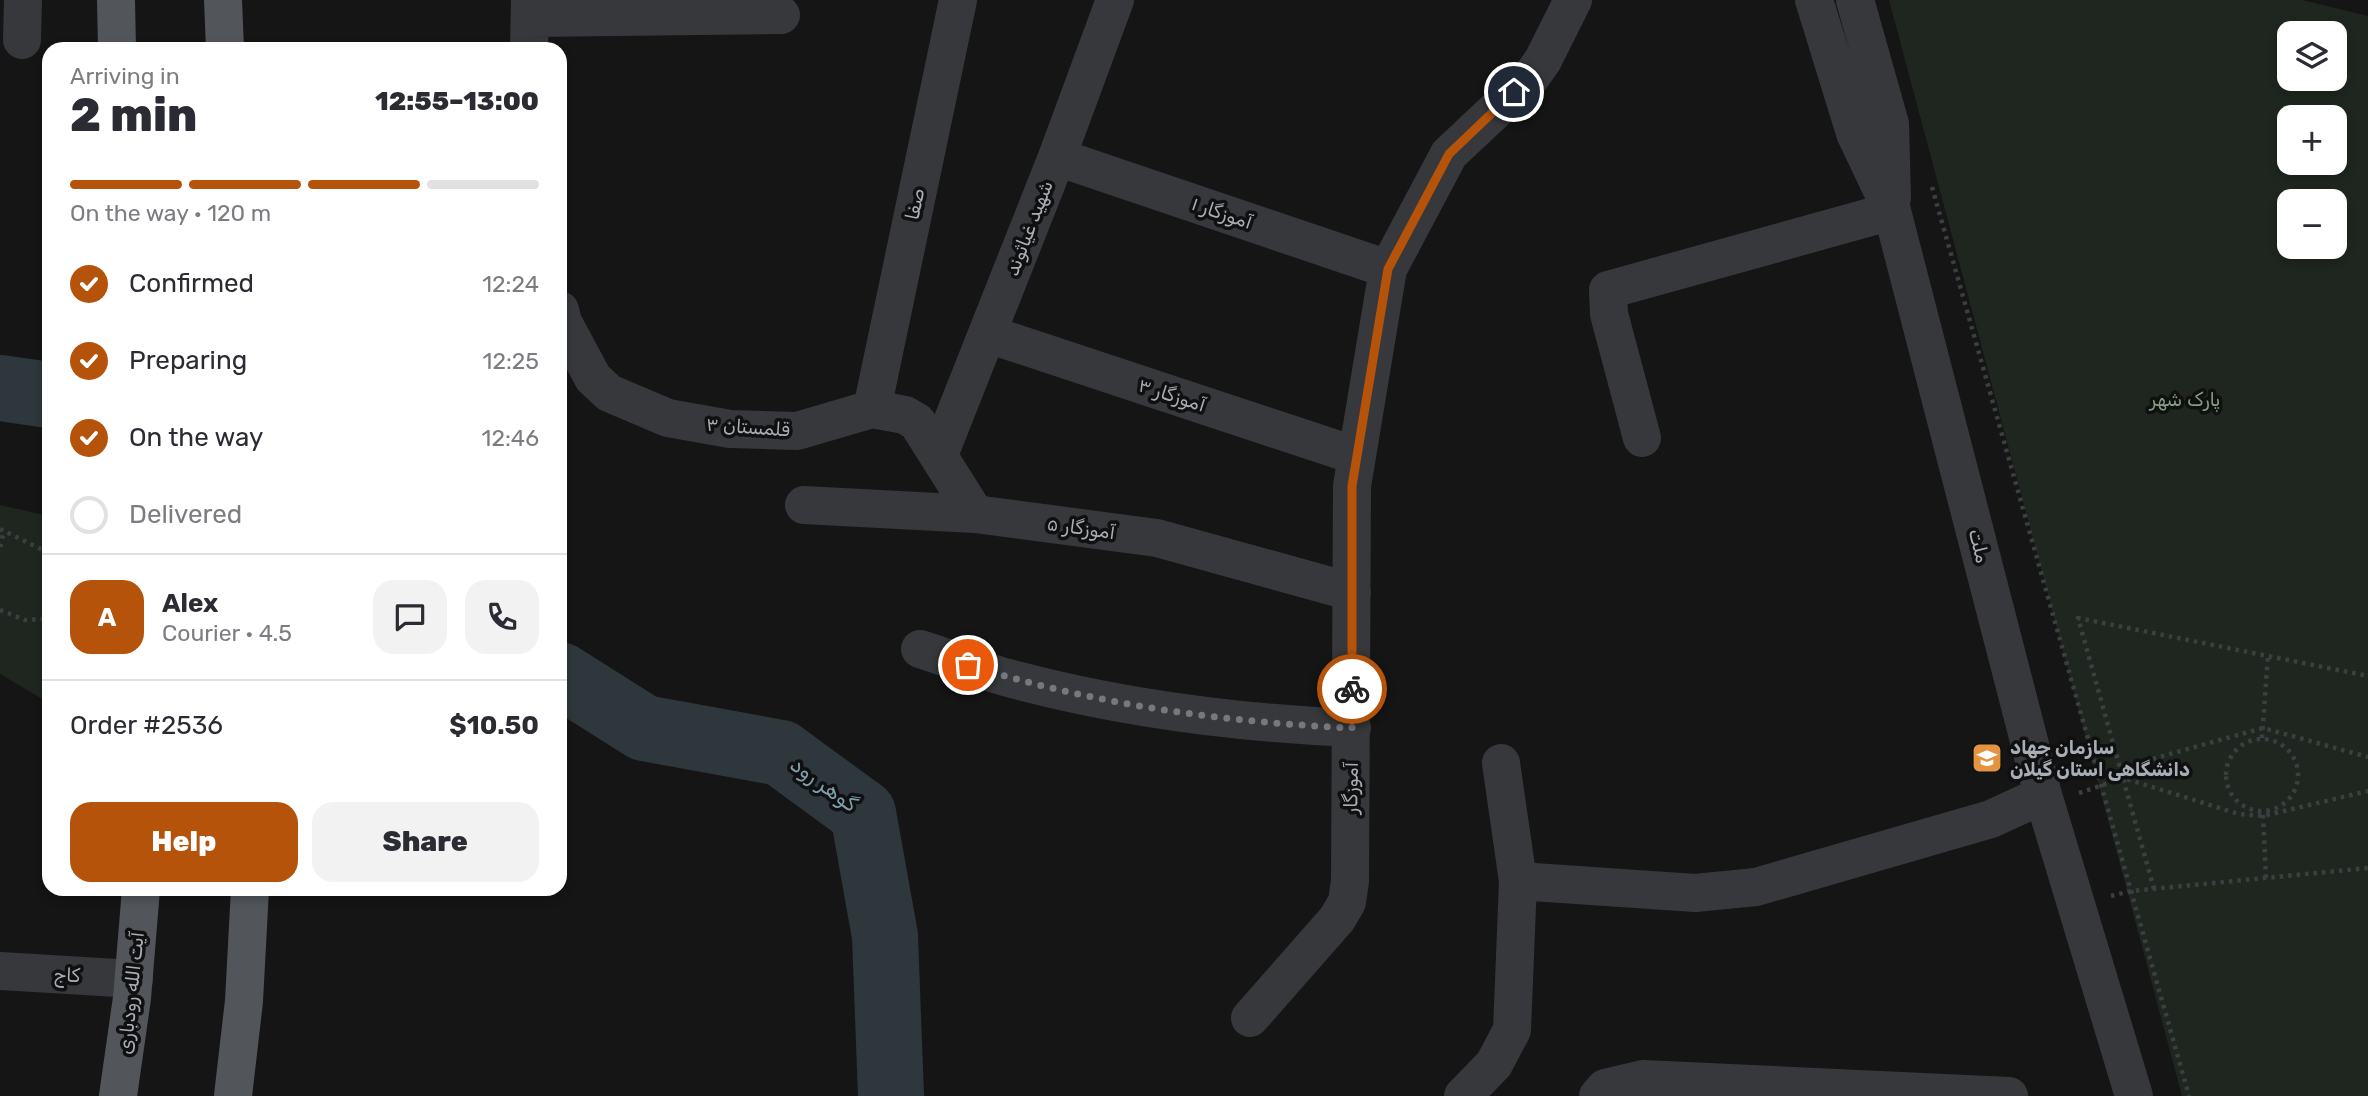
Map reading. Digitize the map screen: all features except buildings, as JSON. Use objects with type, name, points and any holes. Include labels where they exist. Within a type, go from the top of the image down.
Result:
[{"type":"main road","points":[[116,0],[117,42]]},
{"type":"main road","points":[[223,0],[225,42]]},
{"type":"main road","name":"آیت الله رودباری","points":[[118,1096],[134,979],[140,896]]},
{"type":"main road","points":[[233,1096],[245,991],[250,896]]},
{"type":"street","points":[[22,40],[23,0]]},
{"type":"street","name":"صفا","points":[[872,409],[958,0]]},
{"type":"street","name":"شهید غیاثوند","points":[[939,455],[1057,157],[1115,0]]},
{"type":"street","name":"آموزگار","points":[[1250,1017],[1337,919],[1347,902],[1350,881],[1352,728],[1352,486],[1388,269],[1449,154],[1531,77],[1543,60],[1573,0]]},
{"type":"street","name":"ملت","points":[[1814,0],[1854,134],[1892,211],[2045,800],[2134,1096]]},
{"type":"street","points":[[1642,438],[1608,314],[1608,290],[1892,211],[1890,124],[1855,0]]},
{"type":"street","points":[[530,22],[781,15]]},
{"type":"street","name":"آموزگار ۱","points":[[1057,157],[1388,269]]},
{"type":"street","name":"قلمستان ۳","points":[[567,329],[593,378],[609,393],[668,418],[730,429],[797,431],[872,409],[905,415],[917,422],[975,514]]},
{"type":"street","name":"آموزگار ۳","points":[[988,334],[1357,456]]},
{"type":"street","name":"آموزگار ۵","points":[[804,505],[975,514],[1157,538],[1352,593]]},
{"type":"street","points":[[920,649],[1015,680],[1157,710],[1273,724],[1352,728]]},
{"type":"street","points":[[1463,1096],[1494,1064],[1512,1030],[1518,881],[1500,763]]},
{"type":"street","points":[[1518,881],[1695,893],[1756,887],[1991,819],[2045,800]]},
{"type":"street","name":"کاج","points":[[0,971],[134,979]]},
{"type":"street","points":[[1598,1096],[1605,1088],[1643,1079],[2009,1096]]},
{"type":"path","points":[[1932,187],[2189,1096]]},
{"type":"path","points":[[0,547],[2,530],[42,550]]},
{"type":"path","points":[[0,610],[25,620],[42,619]]},
{"type":"path","points":[[2154,889],[2078,618],[2368,676]]},
{"type":"path","points":[[2262,738],[2268,655]]},
{"type":"path","points":[[2120,768],[2263,728],[2368,757]]},
{"type":"path","points":[[2262,738],[2280,743],[2294,757],[2299,774],[2294,793],[2280,806],[2262,814],[2244,806],[2230,793],[2225,774],[2230,757],[2244,743],[2262,738]]},
{"type":"path","points":[[2045,800],[2123,778],[2239,814],[2262,814],[2368,791]]},
{"type":"path","points":[[2262,814],[2266,878]]},
{"type":"path","points":[[2076,904],[2131,891],[2368,868]]},
{"type":"green space","name":"پارک شهر","points":[[1889,0],[2302,0],[2368,16],[2368,1096],[2182,1096]]},
{"type":"green space","points":[[0,505],[42,514],[42,699],[0,674]]},
{"type":"waterway","name":"گوهر رود","points":[[0,388],[42,394]]},
{"type":"waterway","name":"گوهر رود","points":[[567,679],[644,728],[781,753],[863,813],[885,936],[891,1096]]},
{"type":"way so far","points":[[968,665],[1015,680],[1157,710],[1273,724],[1352,728],[1352,689]]},
{"type":"place","name":"سازمان جهاد دانشگاهی استان گیلان","points":[[1987,758]]},
{"type":"route","points":[[1352,689],[1352,486],[1388,269],[1449,154],[1514,92]]}]
